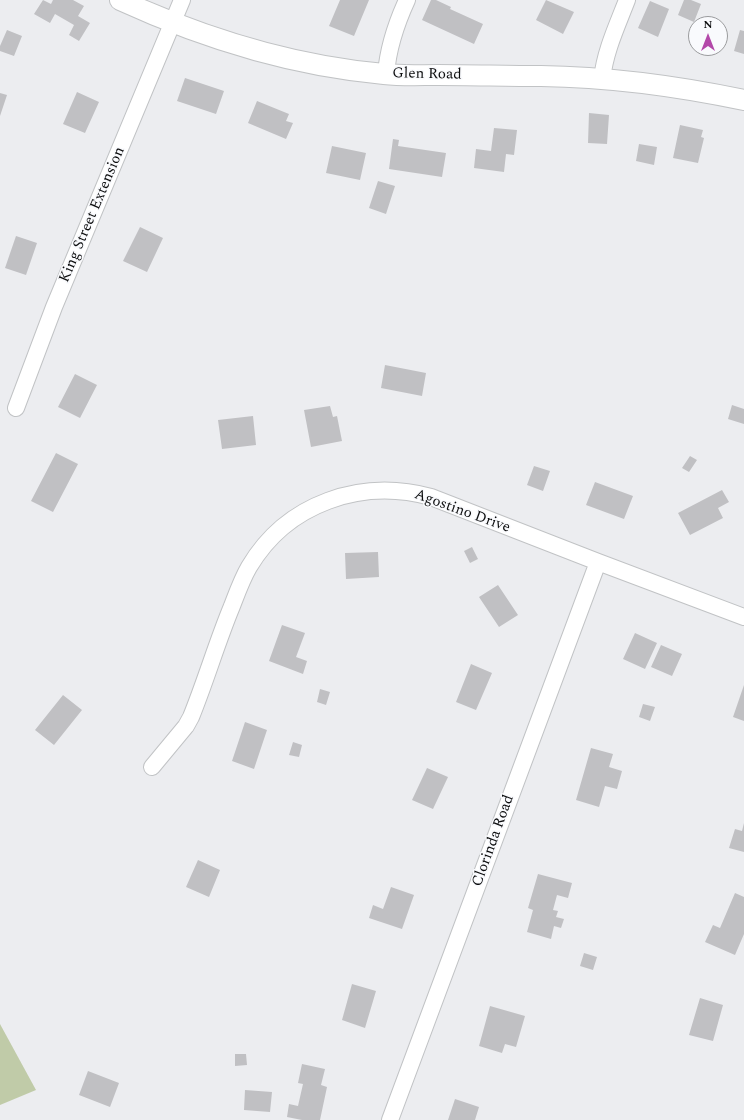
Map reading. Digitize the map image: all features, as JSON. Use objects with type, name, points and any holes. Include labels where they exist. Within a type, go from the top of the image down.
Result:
[{"type":"street","name":"Glen Road","points":[[120,0],[173,22],[253,49],[345,70],[386,74],[542,76],[602,79],[660,84],[744,100]]},
{"type":"street","name":"King Street Extension","points":[[16,408],[54,307],[182,0]]},
{"type":"street","points":[[386,74],[389,52],[407,0]]},
{"type":"street","points":[[602,79],[604,62],[608,48],[627,0]]},
{"type":"street","name":"Agostino Drive","points":[[152,767],[186,726],[191,717],[219,637],[248,568],[273,536],[292,520],[312,508],[343,496],[366,491],[391,490],[415,493],[430,497],[744,617]]},
{"type":"street","name":"Clorinda Road","points":[[390,1120],[598,562]]},
{"type":"green space","points":[[0,1024],[36,1090],[0,1105]]},
{"type":"building","points":[[43,0],[51,4],[53,0],[73,0],[84,6],[78,16],[90,23],[79,41],[69,35],[74,25],[55,14],[50,23],[34,14]]},
{"type":"building","points":[[340,0],[369,0],[354,36],[329,26]]},
{"type":"building","points":[[431,0],[436,0],[451,7],[450,9],[483,24],[474,44],[422,20]]},
{"type":"building","points":[[546,0],[574,12],[563,34],[536,20]]},
{"type":"building","points":[[684,0],[691,0],[701,4],[696,16],[688,16],[688,19],[678,15]]},
{"type":"building","points":[[650,1],[669,9],[658,37],[638,28]]},
{"type":"building","points":[[7,30],[22,36],[14,56],[0,51],[0,46]]},
{"type":"building","points":[[740,30],[744,31],[744,54],[734,51]]},
{"type":"building","points":[[185,78],[224,91],[216,114],[177,101]]},
{"type":"building","points":[[77,92],[99,102],[85,133],[63,124]]},
{"type":"building","points":[[0,93],[7,95],[0,116]]},
{"type":"building","points":[[257,101],[289,114],[286,121],[293,123],[286,139],[248,123]]},
{"type":"building","points":[[589,113],[609,115],[607,144],[588,143]]},
{"type":"building","points":[[680,125],[703,130],[701,137],[704,138],[698,163],[673,158]]},
{"type":"building","points":[[494,128],[517,130],[514,155],[506,154],[504,172],[474,168],[476,149],[491,151]]},
{"type":"building","points":[[393,139],[399,140],[398,146],[446,153],[442,177],[389,169]]},
{"type":"building","points":[[639,144],[657,147],[654,165],[636,161]]},
{"type":"building","points":[[332,146],[366,153],[360,180],[326,173]]},
{"type":"building","points":[[378,181],[395,186],[386,214],[369,208]]},
{"type":"building","points":[[140,227],[163,238],[147,272],[123,261]]},
{"type":"building","points":[[16,236],[37,243],[26,275],[5,268]]},
{"type":"building","points":[[385,365],[426,373],[422,396],[381,388]]},
{"type":"building","points":[[75,374],[97,385],[80,418],[58,407]]},
{"type":"building","points":[[732,405],[744,409],[744,424],[728,419]]},
{"type":"building","points":[[330,406],[333,417],[337,416],[342,441],[311,447],[304,410]]},
{"type":"building","points":[[253,416],[256,445],[222,449],[218,420]]},
{"type":"building","points":[[56,453],[78,464],[53,512],[31,501]]},
{"type":"building","points":[[690,456],[697,460],[689,472],[682,468]]},
{"type":"building","points":[[534,466],[550,471],[543,491],[527,485]]},
{"type":"building","points":[[595,482],[633,496],[624,519],[586,505]]},
{"type":"building","points":[[722,490],[729,502],[718,508],[723,518],[690,535],[678,513]]},
{"type":"building","points":[[472,547],[478,559],[470,563],[464,551]]},
{"type":"building","points":[[378,552],[379,577],[346,579],[345,553]]},
{"type":"building","points":[[498,585],[518,615],[499,627],[479,597]]},
{"type":"building","points":[[282,625],[305,633],[296,657],[307,661],[303,674],[269,661]]},
{"type":"building","points":[[635,633],[657,643],[645,669],[623,659]]},
{"type":"building","points":[[661,645],[682,654],[672,676],[651,667]]},
{"type":"building","points":[[471,664],[492,673],[476,710],[456,702]]},
{"type":"building","points":[[744,685],[744,721],[733,717]]},
{"type":"building","points":[[320,689],[330,692],[326,705],[317,702]]},
{"type":"building","points":[[63,695],[82,710],[54,745],[35,730]]},
{"type":"building","points":[[643,704],[655,707],[650,721],[639,717]]},
{"type":"building","points":[[245,722],[267,730],[254,769],[232,761]]},
{"type":"building","points":[[293,742],[302,745],[299,757],[289,755]]},
{"type":"building","points":[[591,748],[613,754],[609,767],[622,771],[617,789],[605,786],[599,807],[576,800]]},
{"type":"building","points":[[427,768],[448,777],[433,809],[412,800]]},
{"type":"building","points":[[744,823],[744,852],[729,848],[735,829],[742,831]]},
{"type":"building","points":[[198,860],[220,870],[209,897],[186,887]]},
{"type":"building","points":[[538,874],[572,883],[568,898],[557,895],[553,910],[558,911],[556,917],[564,919],[561,928],[554,926],[551,939],[527,932],[533,910],[528,908]]},
{"type":"building","points":[[391,887],[414,895],[402,929],[369,918],[373,905],[383,909]]},
{"type":"building","points":[[735,893],[744,897],[744,934],[735,955],[705,942],[713,925],[720,928]]},
{"type":"building","points":[[584,953],[597,957],[593,970],[580,966]]},
{"type":"building","points":[[352,984],[376,991],[365,1028],[342,1020]]},
{"type":"building","points":[[700,998],[723,1005],[713,1041],[689,1035]]},
{"type":"building","points":[[490,1006],[525,1016],[516,1047],[505,1044],[502,1053],[479,1046]]},
{"type":"building","points":[[235,1054],[246,1054],[247,1065],[235,1066]]},
{"type":"building","points":[[302,1064],[325,1069],[321,1085],[327,1087],[320,1120],[302,1120],[287,1117],[289,1104],[298,1106],[303,1084],[298,1083]]},
{"type":"building","points":[[88,1071],[119,1083],[110,1107],[79,1095]]},
{"type":"building","points":[[245,1090],[272,1092],[270,1112],[244,1110]]},
{"type":"building","points":[[455,1099],[479,1107],[475,1120],[448,1120]]}]
